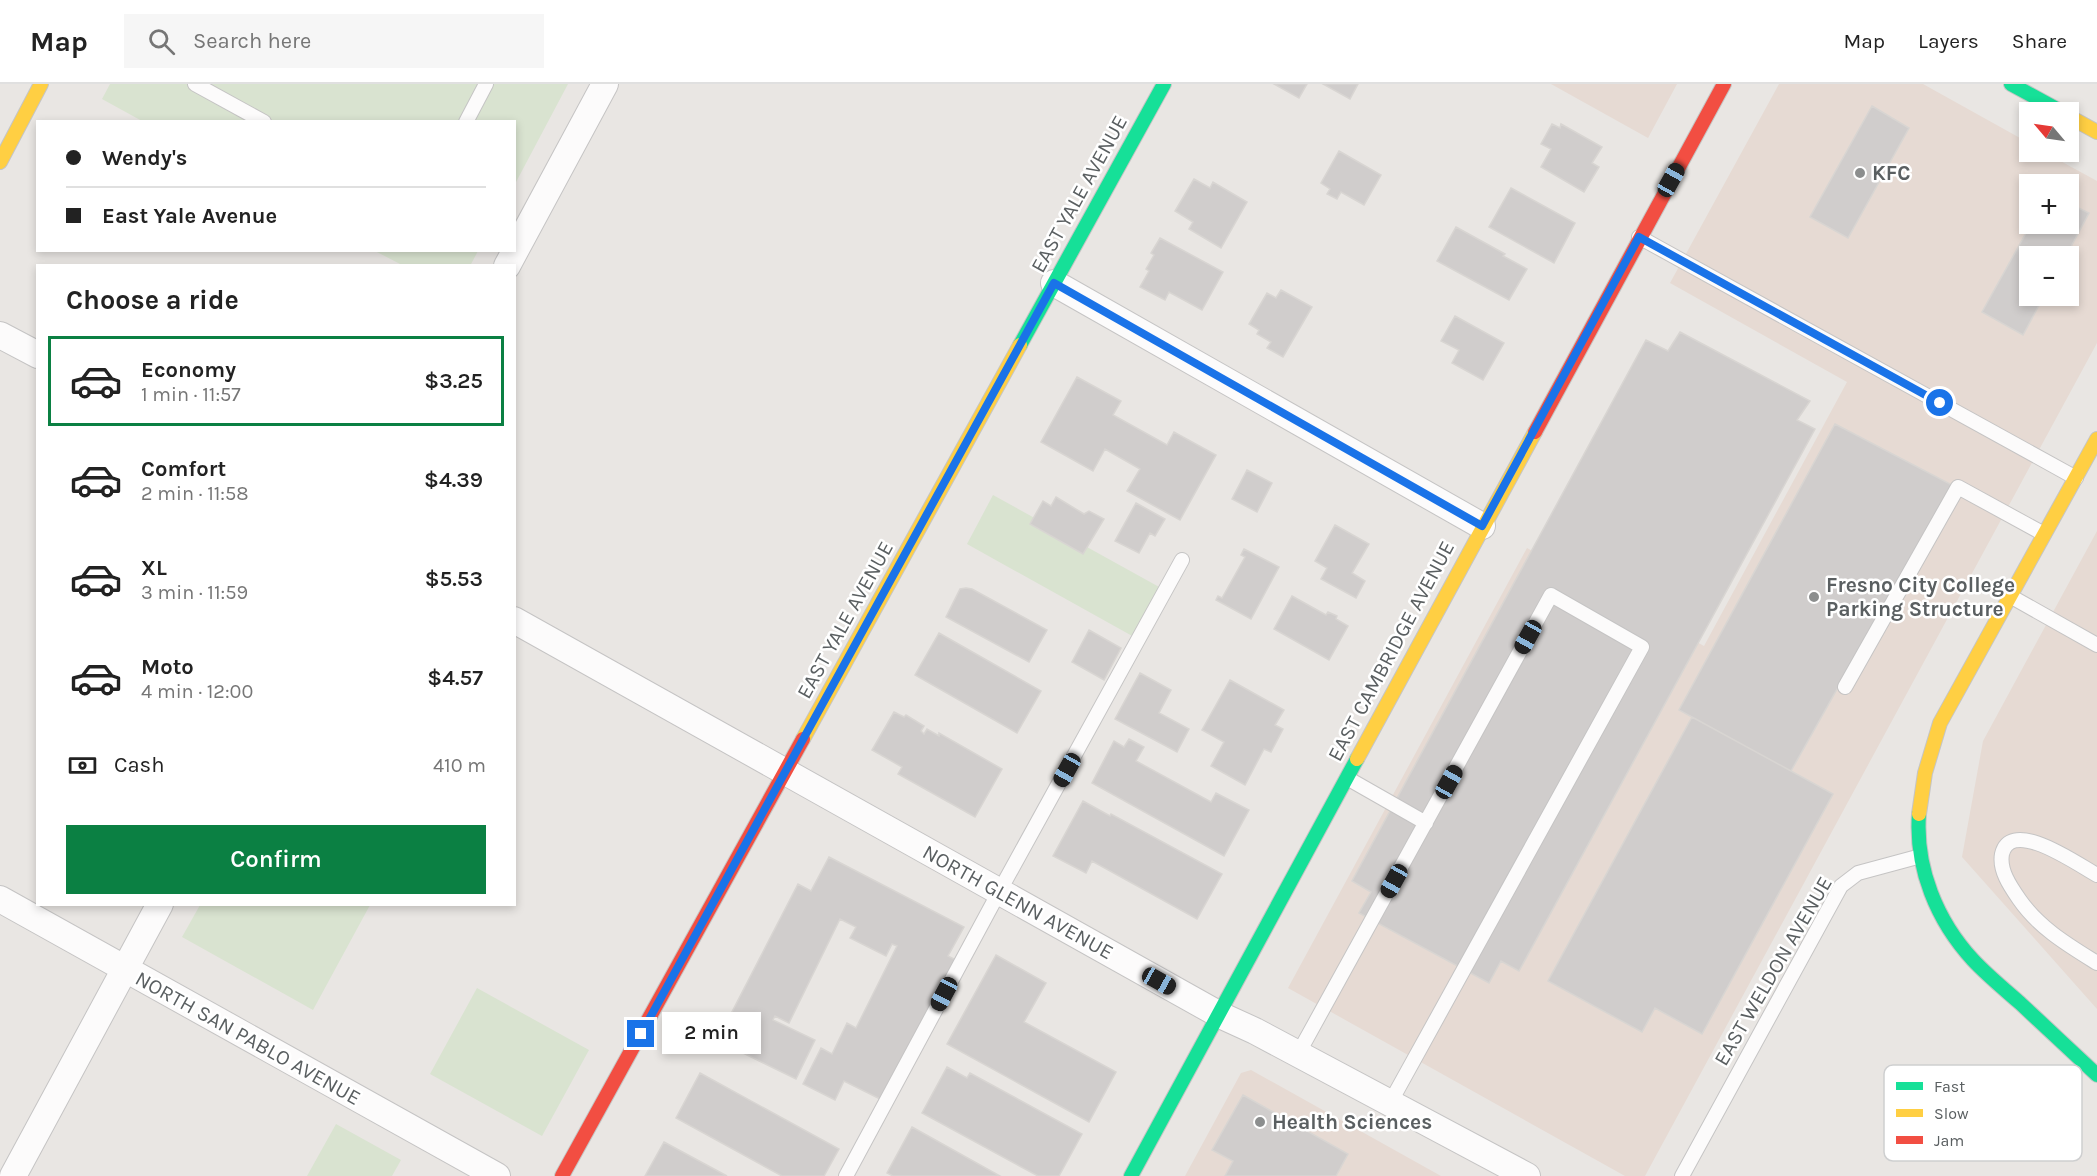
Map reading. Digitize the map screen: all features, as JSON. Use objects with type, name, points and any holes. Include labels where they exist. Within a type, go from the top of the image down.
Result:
[{"type":"street","points":[[0,162],[40,84]]},
{"type":"street","points":[[516,249],[605,84]]},
{"type":"street","name":"EAST YALE AVENUE","points":[[562,1176],[1164,84]]},
{"type":"street","name":"EAST CAMBRIDGE AVENUE","points":[[1131,1176],[1724,84]]},
{"type":"street","points":[[2011,84],[2044,102]]},
{"type":"street","points":[[2079,122],[2097,132]]},
{"type":"street","points":[[1054,283],[1482,526]]},
{"type":"street","points":[[0,334],[36,354]]},
{"type":"street","points":[[2097,439],[1940,723],[1926,764],[1918,812],[1918,837],[1927,879],[1942,919],[1969,955],[2097,1075]]},
{"type":"street","name":"NORTH GLENN AVENUE","points":[[516,621],[1220,1015],[1527,1176]]},
{"type":"street","name":"NORTH SAN PABLO AVENUE","points":[[0,899],[496,1176]]},
{"type":"street","points":[[13,1176],[159,906]]},
{"type":"lane","points":[[195,84],[260,120]]},
{"type":"lane","points":[[467,120],[486,84]]},
{"type":"lane","points":[[1639,237],[2076,478]]},
{"type":"lane","points":[[1845,687],[1958,487],[2044,534]]},
{"type":"lane","points":[[846,1176],[1182,560]]},
{"type":"lane","points":[[1298,1054],[1551,595],[1642,647],[1390,1103]]},
{"type":"lane","points":[[2010,596],[2097,645]]},
{"type":"lane","points":[[1346,777],[1426,823]]},
{"type":"lane","points":[[2097,875],[2039,842],[2028,839],[2017,840],[2009,843],[2003,849],[2001,869],[2020,900],[2052,935],[2097,963]]},
{"type":"lane","name":"EAST WELDON AVENUE","points":[[1682,1176],[1841,886],[1858,873],[1922,856]]},
{"type":"shaded area","points":[[1551,84],[1677,84],[1648,138]]},
{"type":"shaded area","points":[[1779,84],[1923,84],[2019,137],[2019,162],[2062,162],[2097,181],[2097,343],[1645,1176],[1625,1176],[1288,988],[1527,548],[1704,646],[1847,382],[1670,283]]},
{"type":"shaded area","points":[[2097,531],[2097,1009],[1962,857],[1983,741]]},
{"type":"shaded area","points":[[1251,1070],[1441,1176],[1185,1176],[1241,1073]]},
{"type":"green space","points":[[110,84],[568,84],[516,182],[516,120],[140,120],[102,99]]},
{"type":"green space","points":[[377,252],[477,252],[471,264],[400,264]]},
{"type":"green space","points":[[993,495],[1170,593],[1143,642],[967,544]]},
{"type":"green space","points":[[199,906],[369,906],[313,1010],[182,937]]},
{"type":"green space","points":[[477,988],[589,1050],[542,1136],[430,1074]]},
{"type":"green space","points":[[336,1124],[401,1160],[392,1176],[307,1176]]},
{"type":"building","points":[[1274,84],[1307,84],[1299,98]]},
{"type":"building","points":[[1323,84],[1358,84],[1350,99]]},
{"type":"building","name":"KFC","points":[[1872,106],[1909,128],[1848,238],[1810,217]]},
{"type":"building","points":[[1552,124],[1560,128],[1561,124],[1602,147],[1592,163],[1599,167],[1584,192],[1541,167],[1551,149],[1541,144]]},
{"type":"building","points":[[1339,151],[1381,175],[1364,205],[1341,192],[1337,199],[1327,194],[1330,189],[1321,183]]},
{"type":"building","points":[[1194,179],[1210,188],[1213,182],[1247,202],[1221,248],[1189,229],[1193,222],[1175,211]]},
{"type":"building","points":[[1511,188],[1575,223],[1554,263],[1489,227]]},
{"type":"building","points":[[2079,208],[2089,213],[2079,232]]},
{"type":"building","points":[[1456,227],[1527,269],[1509,300],[1437,261]]},
{"type":"building","points":[[2025,234],[2078,234],[2071,246],[2019,246],[2019,306],[2039,306],[2023,335],[1982,312]]},
{"type":"building","points":[[1160,238],[1223,272],[1202,310],[1169,292],[1165,300],[1140,287],[1149,271],[1146,269],[1154,255],[1151,253]]},
{"type":"building","points":[[1281,290],[1312,307],[1283,357],[1267,348],[1271,342],[1257,334],[1259,330],[1249,324],[1267,293],[1276,298]]},
{"type":"building","points":[[1455,316],[1504,343],[1483,380],[1452,363],[1459,350],[1441,341]]},
{"type":"building","points":[[1680,332],[1810,401],[1797,420],[1815,429],[1519,971],[1501,961],[1489,983],[1359,913],[1371,892],[1352,881],[1646,340],[1668,351]]},
{"type":"building","points":[[1077,377],[1121,401],[1113,415],[1167,445],[1174,432],[1216,455],[1180,520],[1127,491],[1140,469],[1105,449],[1093,471],[1041,442]]},
{"type":"building","name":"Fresno City College Parking Structure","points":[[1835,424],[1952,485],[1791,771],[1679,710]]},
{"type":"building","points":[[1247,470],[1272,483],[1257,512],[1232,499]]},
{"type":"building","points":[[1056,497],[1084,514],[1089,511],[1104,519],[1083,554],[1030,524],[1043,501],[1051,506]]},
{"type":"building","points":[[1136,503],[1165,519],[1155,536],[1150,533],[1139,553],[1115,541]]},
{"type":"building","points":[[1335,525],[1369,544],[1352,573],[1365,581],[1356,598],[1321,579],[1327,568],[1315,561]]},
{"type":"building","points":[[1244,549],[1279,567],[1251,619],[1216,600],[1218,596],[1222,598],[1245,557],[1241,555]]},
{"type":"building","points":[[960,589],[972,589],[1047,630],[1029,662],[946,617]]},
{"type":"building","points":[[1292,596],[1326,615],[1328,612],[1337,616],[1336,619],[1348,626],[1329,660],[1274,629]]},
{"type":"building","points":[[1089,630],[1121,648],[1104,680],[1072,662]]},
{"type":"building","points":[[939,633],[1041,691],[1017,733],[915,675]]},
{"type":"building","points":[[1140,673],[1171,690],[1159,713],[1189,729],[1177,752],[1115,719]]},
{"type":"building","points":[[1230,680],[1284,710],[1275,725],[1283,729],[1271,752],[1264,749],[1245,785],[1211,766],[1224,742],[1202,730]]},
{"type":"building","points":[[894,712],[904,717],[906,715],[924,726],[921,731],[924,734],[927,729],[939,736],[939,733],[1002,769],[975,817],[898,774],[902,767],[872,750]]},
{"type":"building","points":[[1692,717],[1833,794],[1702,1034],[1655,1008],[1642,1032],[1548,981]]},
{"type":"building","points":[[1129,739],[1144,747],[1136,761],[1211,802],[1216,793],[1249,810],[1224,856],[1092,783],[1114,741],[1124,747]]},
{"type":"building","points":[[1083,801],[1222,874],[1197,919],[1092,861],[1086,873],[1053,856]]},
{"type":"building","points":[[829,857],[964,927],[948,956],[956,960],[884,1101],[844,1081],[835,1100],[803,1084],[821,1048],[832,1054],[847,1023],[856,1028],[897,946],[892,944],[886,956],[850,938],[856,927],[840,919],[789,1023],[775,1016],[773,1020],[815,1040],[796,1079],[743,1053],[747,1049],[720,1035],[798,884],[811,891]]},
{"type":"building","points":[[996,955],[1046,983],[1024,1022],[1116,1072],[1089,1122],[947,1044]]},
{"type":"building","points":[[947,1067],[967,1078],[970,1073],[1082,1134],[1059,1176],[1038,1176],[922,1113]]},
{"type":"building","points":[[700,1073],[839,1149],[824,1176],[782,1176],[676,1118]]},
{"type":"building","name":"Health Sciences","points":[[1243,1095],[1348,1154],[1336,1176],[1225,1176],[1233,1161],[1212,1150]]},
{"type":"building","points":[[912,1127],[1000,1176],[893,1176],[887,1173]]},
{"type":"building","points":[[664,1142],[727,1176],[645,1176]]},
{"type":"traffic: fast","points":[[1020,345],[1164,84]]},
{"type":"traffic: fast","points":[[2011,84],[2044,102]]},
{"type":"traffic: fast","points":[[1131,1176],[1357,759]]},
{"type":"traffic: fast","points":[[1919,814],[1919,834],[1925,874],[1939,911],[1960,945],[1978,966],[2097,1075]]},
{"type":"traffic: slow","points":[[0,162],[41,84]]},
{"type":"traffic: slow","points":[[2079,122],[2097,132]]},
{"type":"traffic: slow","points":[[803,739],[1020,345]]},
{"type":"traffic: slow","points":[[1357,759],[1535,432]]},
{"type":"traffic: slow","points":[[1919,814],[1925,773],[1940,723],[2097,439]]},
{"type":"traffic: jam","points":[[1535,432],[1724,84]]},
{"type":"traffic: jam","points":[[562,1176],[803,739]]},
{"type":"place","name":"KFC","points":[[1860,173]]},
{"type":"place","name":"Fresno City College Parking Structure","points":[[1814,597]]},
{"type":"place","name":"Health Sciences","points":[[1260,1122]]},
{"type":"route","points":[[641,1034],[1054,283],[1482,526],[1639,237],[1940,403]]}]
